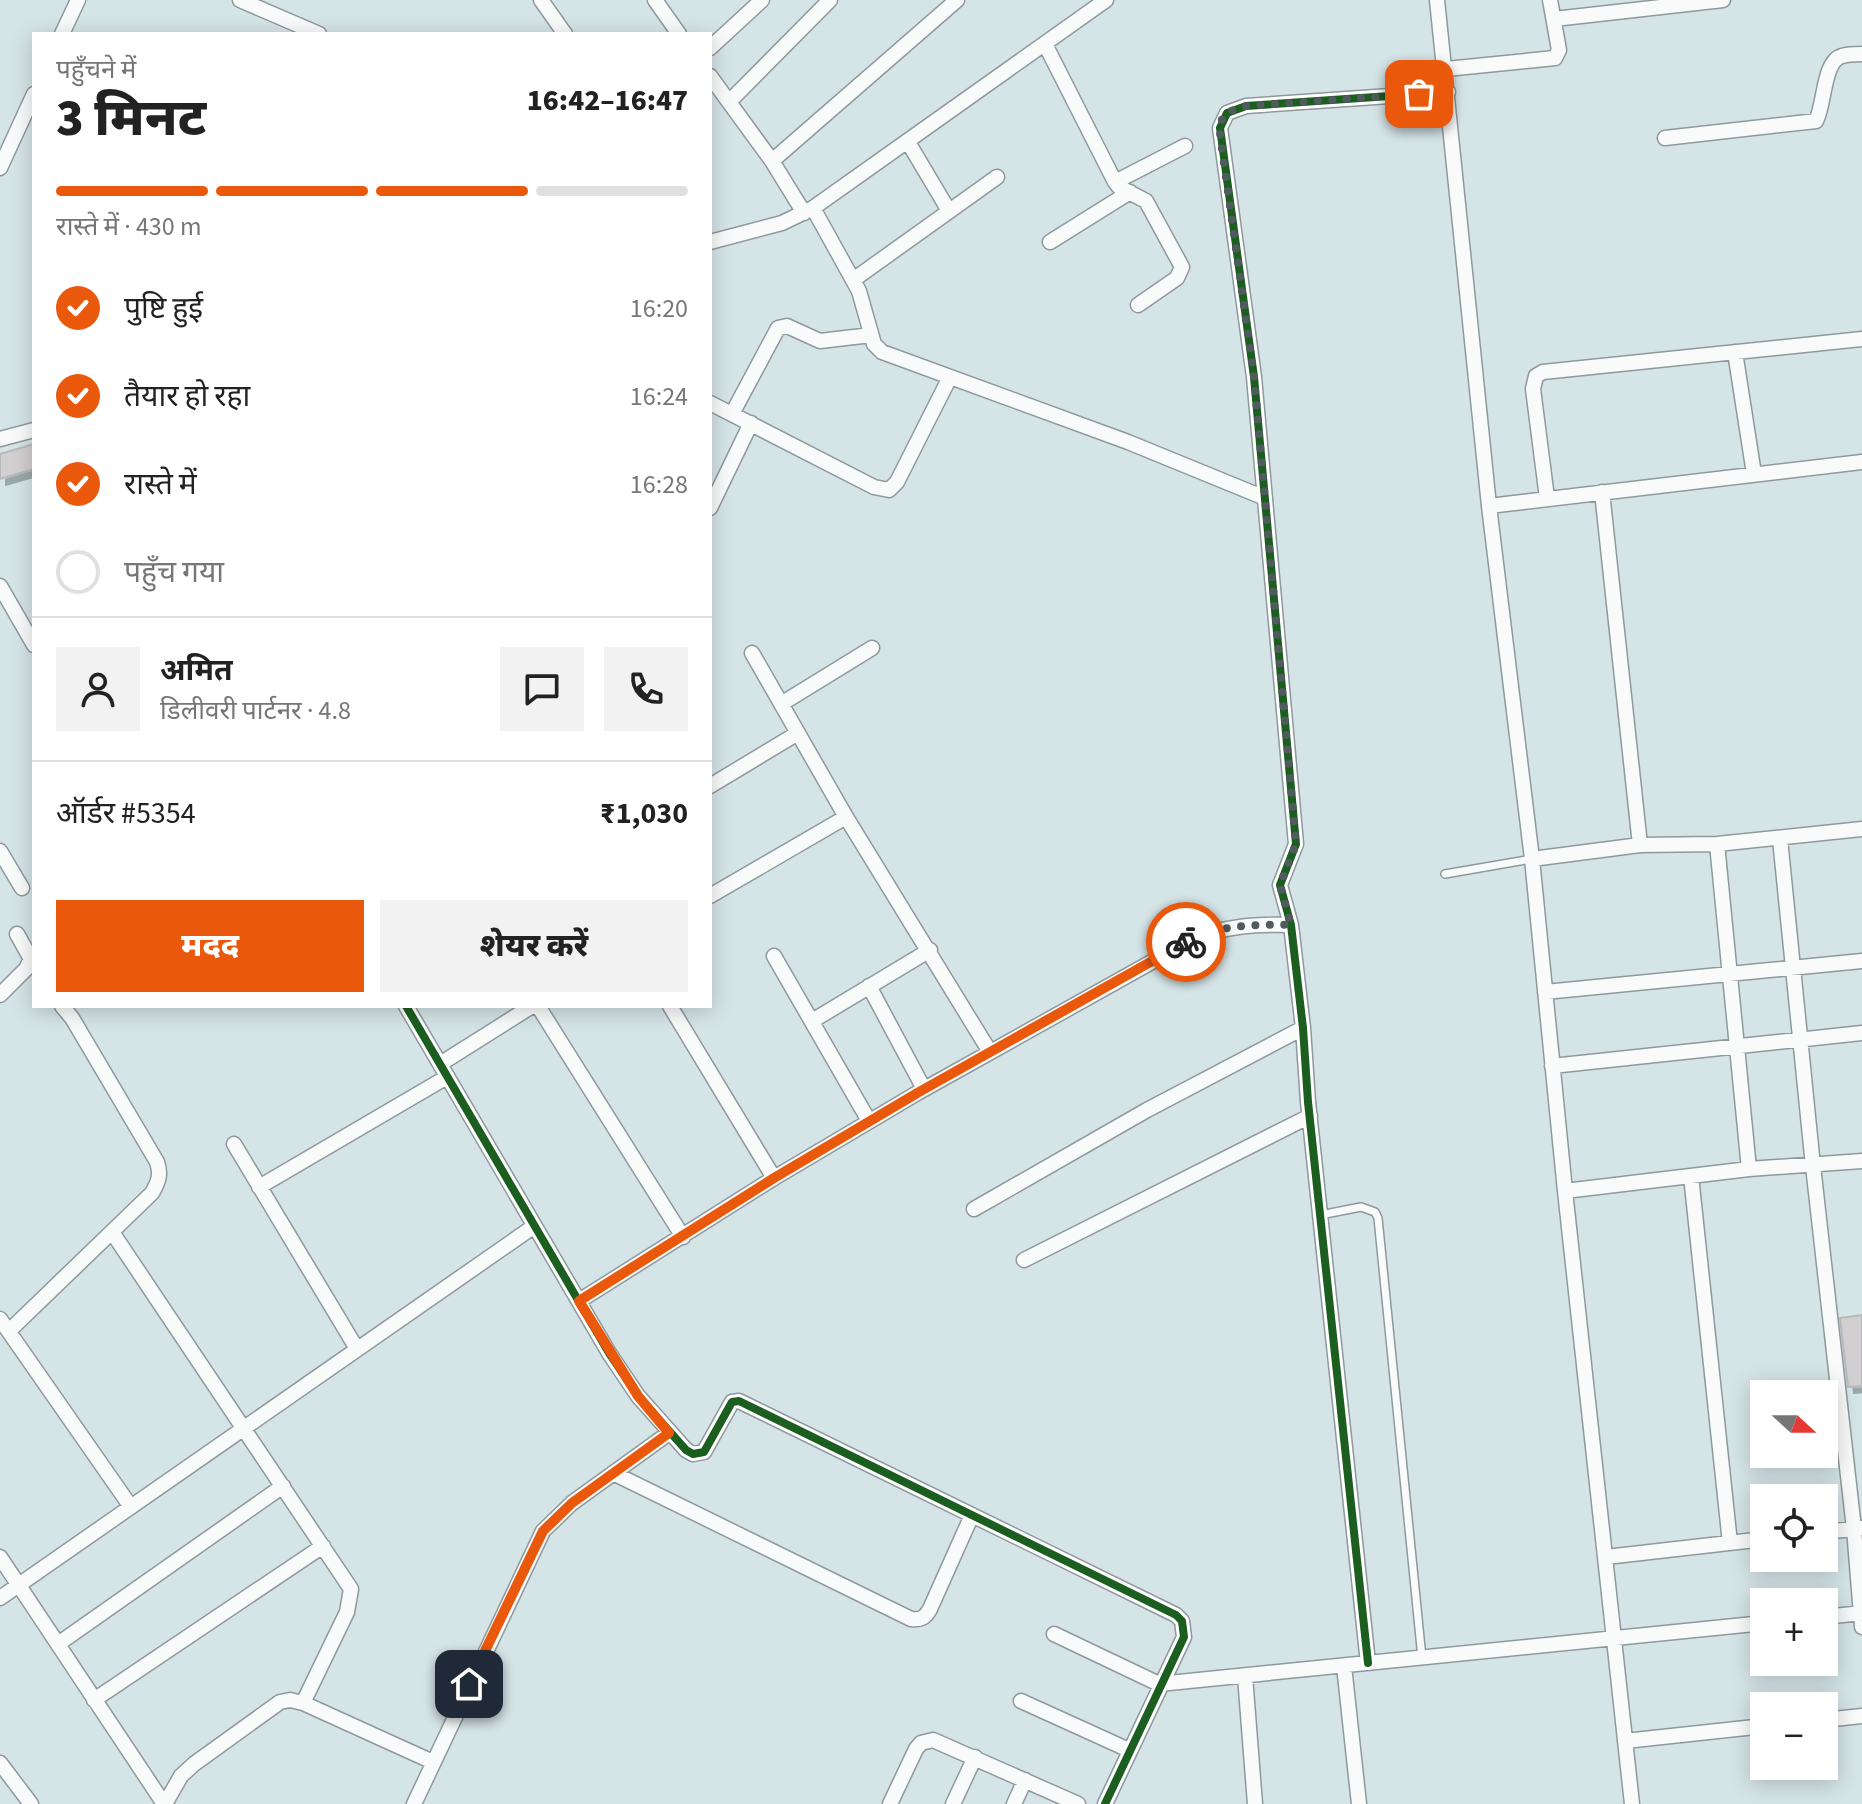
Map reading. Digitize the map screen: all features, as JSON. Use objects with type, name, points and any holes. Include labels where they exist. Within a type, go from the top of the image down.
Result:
[{"type":"street","points":[[63,32],[78,0]]},
{"type":"street","points":[[240,0],[314,32]]},
{"type":"street","points":[[541,0],[564,32]]},
{"type":"street","points":[[655,0],[678,32]]},
{"type":"street","points":[[712,46],[762,0]]},
{"type":"street","points":[[729,102],[830,0]]},
{"type":"street","points":[[772,161],[939,6],[957,0]]},
{"type":"street","points":[[716,241],[782,223],[808,210],[1105,0]]},
{"type":"street","points":[[1437,0],[1489,506],[1532,859],[1632,1804]]},
{"type":"street","points":[[1446,69],[1555,58],[1559,50],[1550,0]]},
{"type":"street","points":[[1554,19],[1723,0]]},
{"type":"street","points":[[1045,44],[1115,182],[1146,201],[1182,267],[1177,278],[1138,305]]},
{"type":"street","points":[[1665,138],[1816,121],[1830,65],[1840,56],[1862,54]]},
{"type":"street","points":[[712,79],[808,210],[853,280],[863,301],[874,344],[882,352],[1128,442],[1265,498]]},
{"type":"street","points":[[1368,1663],[1303,1028],[1291,925],[1280,885],[1296,844],[1253,362],[1220,135],[1222,119],[1233,110],[1246,106],[1448,92]]},
{"type":"street","points":[[0,168],[32,98]]},
{"type":"street","points":[[908,142],[949,211]]},
{"type":"street","points":[[1115,182],[1185,146]]},
{"type":"street","points":[[853,280],[997,177]]},
{"type":"street","points":[[1050,242],[1130,192]]},
{"type":"street","points":[[732,414],[778,328],[787,326],[820,341],[871,335]]},
{"type":"street","points":[[1547,498],[1533,389],[1536,376],[1549,371],[1862,339]]},
{"type":"street","points":[[1735,352],[1754,474]]},
{"type":"street","points":[[712,404],[874,487],[889,490],[897,482],[950,377]]},
{"type":"street","points":[[712,504],[751,423]]},
{"type":"street","points":[[0,439],[32,431]]},
{"type":"street","points":[[1489,506],[1862,462]]},
{"type":"street","points":[[1602,492],[1640,845]]},
{"type":"street","points":[[0,586],[32,642]]},
{"type":"street","points":[[781,704],[872,648]]},
{"type":"street","points":[[752,653],[846,817],[990,1052]]},
{"type":"street","points":[[712,785],[798,733]]},
{"type":"street","points":[[712,895],[846,817]]},
{"type":"street","points":[[1532,859],[1640,845],[1717,844],[1862,829]]},
{"type":"street","points":[[1780,839],[1813,1166],[1858,1529],[1861,1618],[1838,1617]]},
{"type":"street","points":[[1717,844],[1749,1169]]},
{"type":"street","points":[[0,851],[22,888]]},
{"type":"street","points":[[579,1301],[869,1121],[1191,940],[1224,928],[1257,924],[1291,925]]},
{"type":"street","points":[[0,995],[32,968],[30,953],[17,934]]},
{"type":"street","points":[[812,1021],[930,950]]},
{"type":"street","points":[[774,956],[869,1121]]},
{"type":"street","points":[[1545,992],[1862,961]]},
{"type":"street","points":[[869,986],[924,1089]]},
{"type":"street","points":[[63,1008],[157,1162],[160,1171],[158,1182],[152,1193],[112,1232],[4,1325],[131,1507]]},
{"type":"street","points":[[407,1008],[533,1227],[638,1396],[686,1450],[700,1454],[708,1446],[729,1405],[739,1401],[1176,1615],[1182,1621],[1184,1637],[1159,1684],[1105,1804]]},
{"type":"street","points":[[259,1187],[444,1071],[532,1008]]},
{"type":"street","points":[[536,1008],[683,1237]]},
{"type":"street","points":[[671,1008],[774,1178]]},
{"type":"street","points":[[974,1209],[1147,1110],[1303,1028]]},
{"type":"street","points":[[1552,1066],[1862,1033]]},
{"type":"street","points":[[1024,1260],[1310,1116]]},
{"type":"street","points":[[234,1144],[357,1349]]},
{"type":"street","points":[[1565,1191],[1749,1169],[1862,1161]]},
{"type":"street","points":[[1691,1176],[1730,1543]]},
{"type":"street","points":[[0,1598],[533,1227]]},
{"type":"street","points":[[112,1232],[347,1581],[351,1596],[347,1612],[303,1703]]},
{"type":"street","points":[[414,1804],[543,1531],[572,1503],[669,1433]]},
{"type":"street","points":[[613,1473],[911,1619],[919,1620],[930,1609],[972,1515]]},
{"type":"street","points":[[58,1644],[283,1486]]},
{"type":"street","points":[[1838,1531],[1858,1529]]},
{"type":"street","points":[[1606,1557],[1750,1541]]},
{"type":"street","points":[[94,1700],[323,1546]]},
{"type":"street","points":[[0,1557],[165,1804],[181,1776],[194,1764],[280,1702],[290,1700],[303,1703],[433,1762]]},
{"type":"street","points":[[1054,1634],[1159,1684],[1750,1624]]},
{"type":"street","points":[[1344,1666],[1359,1804]]},
{"type":"street","points":[[1245,1676],[1255,1804]]},
{"type":"street","points":[[1021,1701],[1129,1750]]},
{"type":"street","points":[[1838,1719],[1862,1716]]},
{"type":"street","points":[[1625,1741],[1750,1728]]},
{"type":"street","points":[[890,1804],[921,1743],[933,1740],[1078,1804]]},
{"type":"street","points":[[953,1804],[975,1757]]},
{"type":"street","points":[[0,1763],[31,1804]]},
{"type":"street","points":[[1014,1804],[1025,1780]]},
{"type":"lane","points":[[1445,874],[1532,859]]},
{"type":"lane","points":[[1320,1215],[1368,1208],[1378,1218],[1422,1658]]},
{"type":"building","points":[[32,445],[32,470],[0,479],[0,454]]},
{"type":"building","points":[[1862,1315],[1862,1386],[1848,1387],[1840,1318]]},
{"type":"cycle path","points":[[1368,1663],[1308,1102],[1303,1028],[1291,925],[1280,885],[1296,844],[1254,377],[1220,128],[1227,113],[1246,106],[1448,92]]},
{"type":"cycle path","points":[[407,1008],[609,1353],[638,1396],[686,1450],[693,1454],[704,1452],[732,1402],[739,1401],[1176,1615],[1182,1621],[1184,1637],[1105,1804]]},
{"type":"way so far","points":[[1186,942],[1224,928],[1257,924],[1291,925],[1280,885],[1296,844],[1254,377],[1220,135],[1222,119],[1227,113],[1246,106],[1419,94]]},
{"type":"route","points":[[469,1684],[543,1531],[556,1515],[669,1433],[638,1396],[579,1301],[774,1178],[919,1092],[1186,942]]}]
